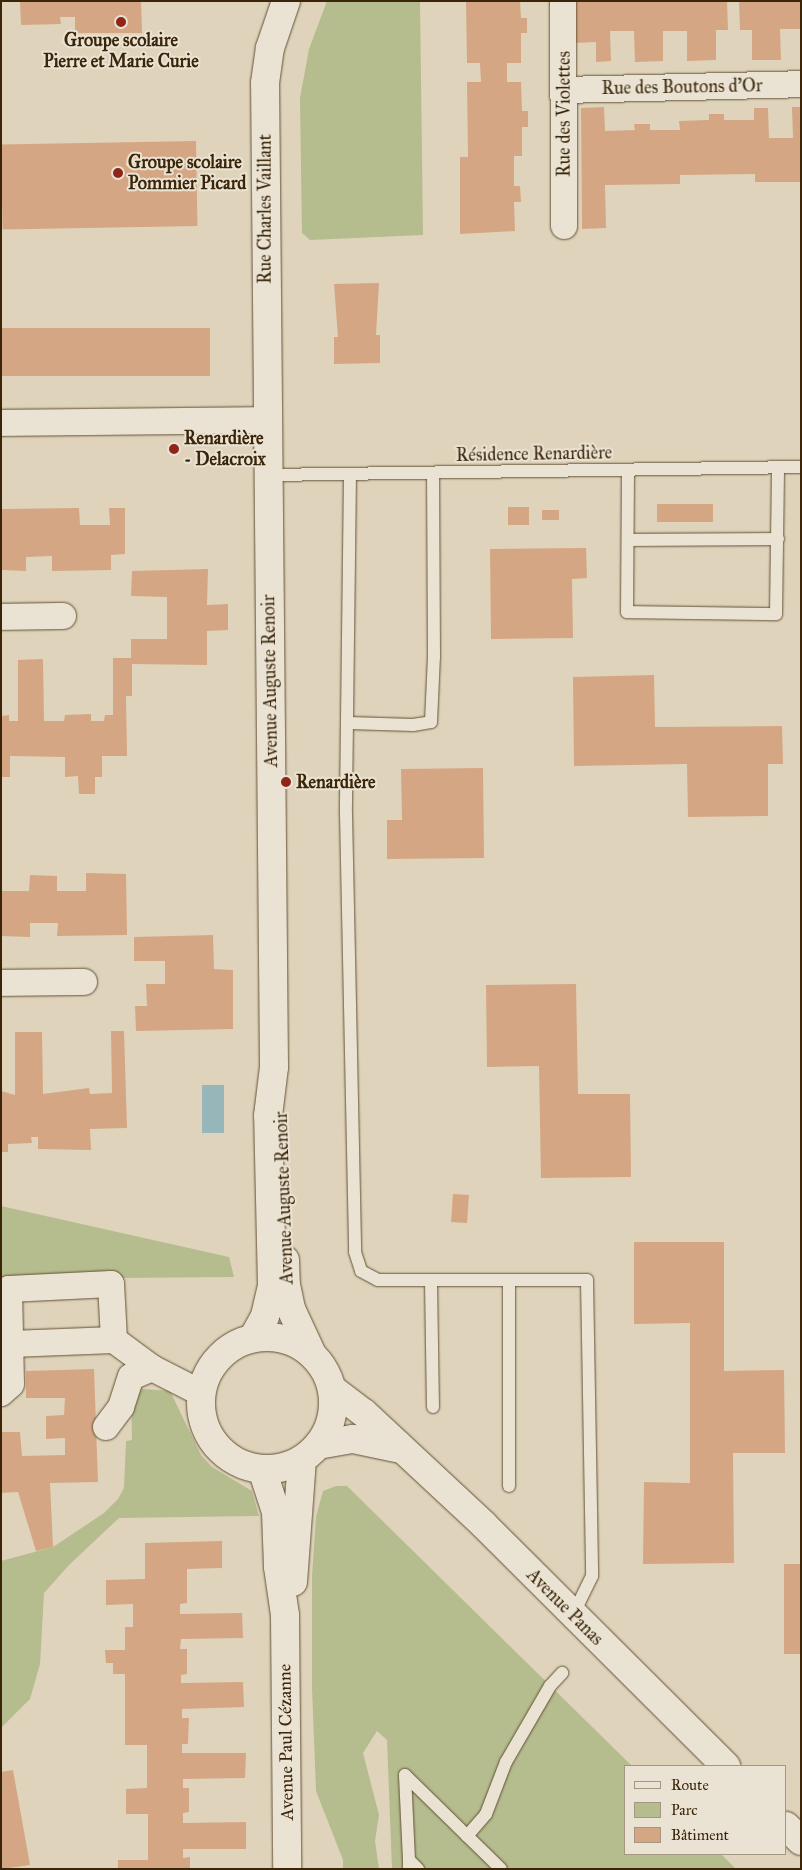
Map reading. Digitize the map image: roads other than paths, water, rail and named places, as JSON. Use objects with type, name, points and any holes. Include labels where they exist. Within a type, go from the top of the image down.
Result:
[{"type":"main road","name":"Rue Charles Vaillant","points":[[269,475],[266,420],[265,83],[270,48],[286,1]]},
{"type":"main road","name":"Avenue Auguste Renoir","points":[[253,1338],[265,1316],[272,1286],[268,1116],[274,1067],[269,475]]},
{"type":"main road","name":"Avenue Auguste Renoir","points":[[274,1067],[284,1116],[286,1285],[291,1309],[312,1354]]},
{"type":"main road","points":[[310,1453],[328,1429],[333,1406],[332,1389],[323,1367],[312,1354],[292,1341],[276,1337],[253,1338],[236,1344],[218,1358],[201,1393],[201,1412],[212,1440],[228,1457],[262,1469],[281,1468],[310,1453],[353,1439],[402,1449]]},
{"type":"main road","name":"Avenue Panas","points":[[332,1389],[364,1413],[484,1525],[725,1765]]},
{"type":"main road","name":"Avenue Paul Cézanne","points":[[285,1615],[296,1571],[310,1453]]},
{"type":"main road","name":"Avenue Paul Cézanne","points":[[262,1469],[276,1512],[278,1567],[285,1615],[287,1869]]},
{"type":"main road","points":[[787,1827],[801,1840]]},
{"type":"street","name":"Rue des Violettes","points":[[563,1],[564,226]]},
{"type":"street","name":"Rue des Boutons d'Or","points":[[563,90],[801,84]]},
{"type":"street","points":[[1,423],[266,420]]},
{"type":"street","points":[[1,617],[63,616]]},
{"type":"street","points":[[1,983],[84,982]]},
{"type":"street","points":[[1,1394],[11,1384],[9,1289],[111,1284],[114,1340]]},
{"type":"street","points":[[11,1344],[114,1340],[152,1368],[201,1393]]},
{"type":"street","points":[[106,1427],[121,1407],[131,1377],[152,1368]]},
{"type":"lane","points":[[628,470],[628,612],[776,614],[778,467]]},
{"type":"lane","name":"Résidence Renardière","points":[[269,475],[801,467]]},
{"type":"lane","points":[[349,724],[413,725],[431,722],[434,657],[433,472]]},
{"type":"lane","points":[[350,474],[346,892],[355,1252],[361,1271],[378,1280],[587,1280],[592,1576],[573,1615]]},
{"type":"lane","points":[[628,540],[778,539]]},
{"type":"lane","points":[[509,1280],[509,1486]]},
{"type":"lane","points":[[431,1281],[433,1407]]},
{"type":"lane","points":[[467,1836],[486,1814],[506,1762],[550,1686],[562,1673]]},
{"type":"lane","points":[[412,1866],[404,1775],[501,1869]]},
{"type":"water","points":[[202,1085],[224,1085],[224,1133],[202,1133]]},
{"type":"place","name":"Groupe scolaire Pierre et Marie Curie","points":[[121,22]]},
{"type":"place","name":"Groupe scolaire Pommier Picard","points":[[118,173]]},
{"type":"place","name":"Renardière - Delacroix","points":[[174,449]]},
{"type":"place","name":"Renardière","points":[[286,782]]}]
